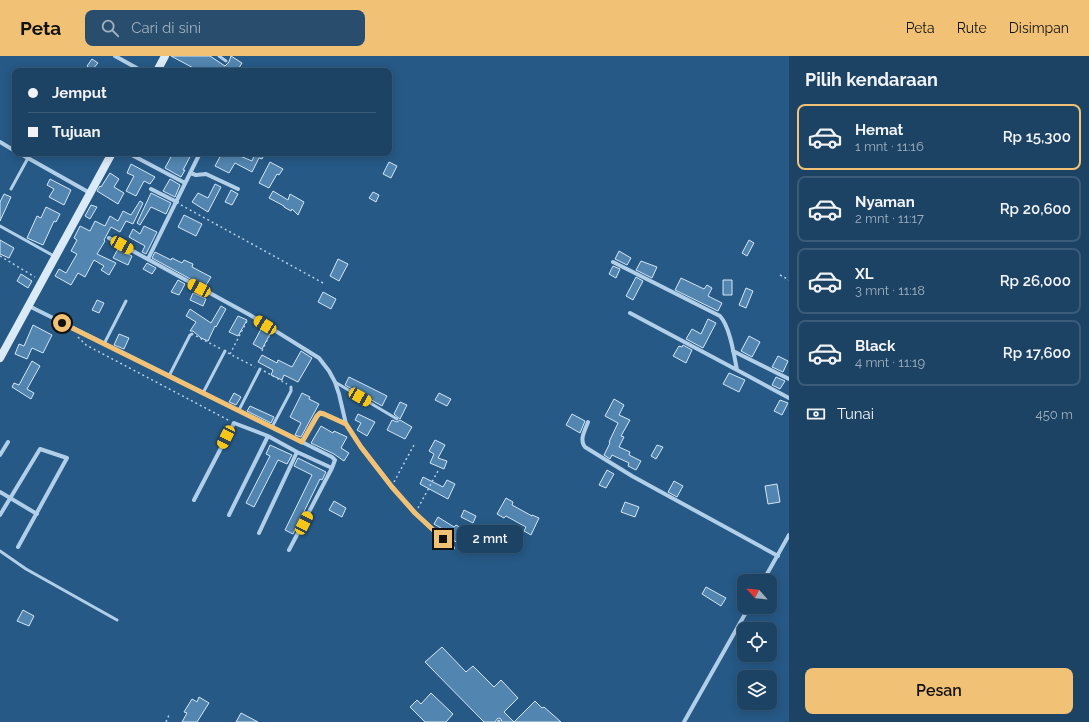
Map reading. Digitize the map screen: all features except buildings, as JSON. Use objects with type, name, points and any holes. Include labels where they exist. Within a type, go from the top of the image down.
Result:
[{"type":"main road","points":[[159,68],[165,56]]},
{"type":"main road","points":[[0,358],[110,156]]},
{"type":"street","points":[[115,56],[137,68]]},
{"type":"street","points":[[0,142],[12,149]]},
{"type":"street","points":[[24,156],[90,193]]},
{"type":"street","points":[[134,156],[185,183]]},
{"type":"street","points":[[148,259],[198,156]]},
{"type":"street","points":[[190,173],[196,175],[206,174],[238,189]]},
{"type":"street","points":[[151,189],[177,202]]},
{"type":"street","points":[[109,238],[250,315],[319,358],[335,382],[346,424],[361,447],[392,487],[415,513],[453,548]]},
{"type":"street","points":[[613,262],[720,316],[723,320],[733,351],[737,370]]},
{"type":"street","points":[[29,306],[332,457],[335,460],[332,468],[289,550]]},
{"type":"street","points":[[630,313],[789,398]]},
{"type":"street","points":[[733,351],[789,379]]},
{"type":"street","points":[[302,442],[320,413],[346,424]]},
{"type":"street","points":[[588,422],[582,439],[583,444],[586,447],[632,476],[778,556]]},
{"type":"street","points":[[194,500],[233,424],[235,423],[268,436],[297,452],[332,468]]},
{"type":"street","points":[[228,515],[268,436]]},
{"type":"street","points":[[0,455],[8,442]]},
{"type":"street","points":[[0,515],[40,450],[67,458],[18,547]]},
{"type":"street","points":[[259,533],[297,452]]},
{"type":"street","points":[[0,492],[37,514]]},
{"type":"street","points":[[767,574],[789,535]]},
{"type":"street","points":[[684,722],[745,614]]},
{"type":"lane","points":[[219,56],[226,61]]},
{"type":"lane","points":[[12,189],[28,158]]},
{"type":"lane","points":[[0,226],[55,257]]},
{"type":"lane","points":[[104,344],[126,301]]},
{"type":"lane","points":[[169,376],[190,335],[192,334]]},
{"type":"lane","points":[[203,393],[224,351]]},
{"type":"lane","points":[[239,410],[260,370]]},
{"type":"lane","points":[[335,382],[397,419]]},
{"type":"lane","points":[[272,427],[291,391],[291,387]]},
{"type":"lane","points":[[0,551],[26,569],[117,620]]},
{"type":"path","points":[[177,202],[323,283]]},
{"type":"path","points":[[0,256],[42,281]]},
{"type":"path","points":[[780,275],[789,280]]},
{"type":"path","points":[[230,354],[250,315]]},
{"type":"path","points":[[73,328],[79,338],[86,345],[235,423]]},
{"type":"path","points":[[262,351],[273,329]]},
{"type":"path","points":[[192,334],[291,387]]},
{"type":"path","points":[[392,487],[415,443]]},
{"type":"path","points":[[415,513],[439,469]]},
{"type":"path","points":[[166,722],[169,715]]},
{"type":"route","points":[[62,323],[302,442],[320,413],[346,424],[361,447],[392,487],[415,513],[443,539]]}]
